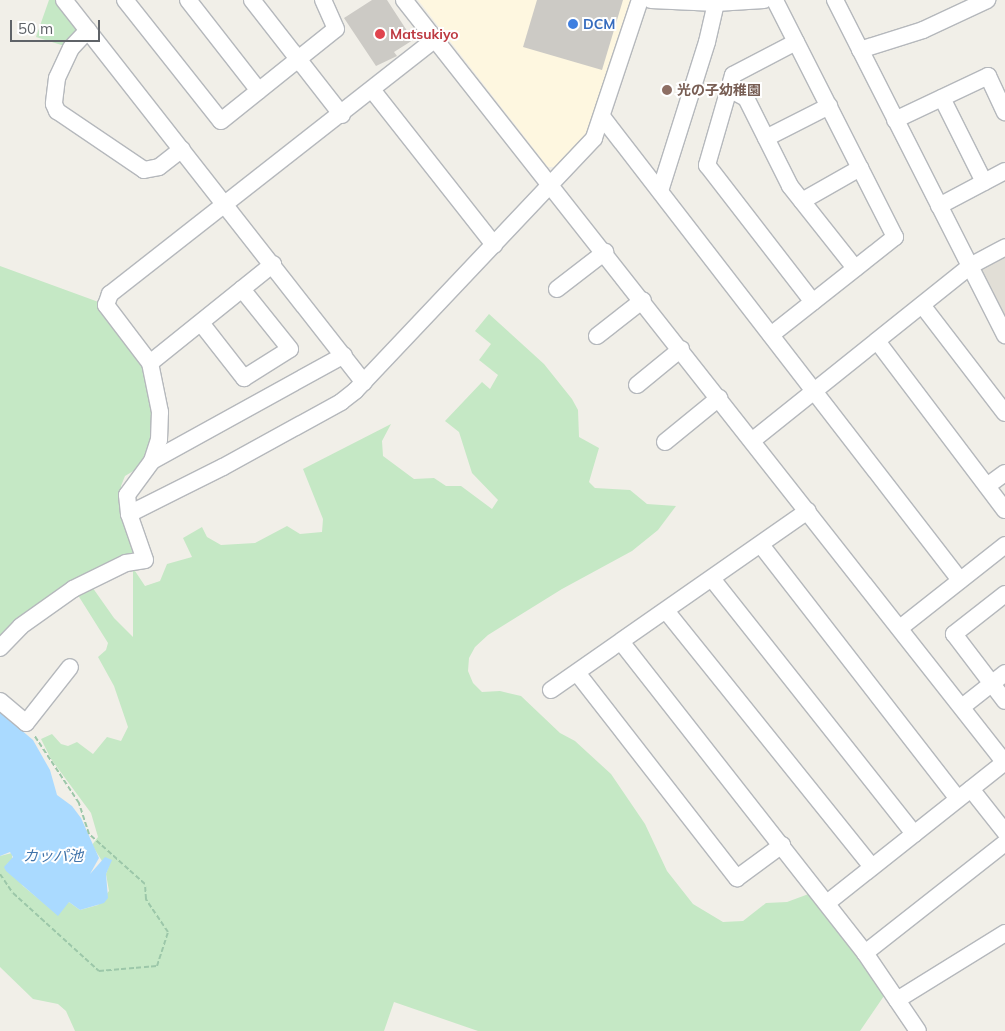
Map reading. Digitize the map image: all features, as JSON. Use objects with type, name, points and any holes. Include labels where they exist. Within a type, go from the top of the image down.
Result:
[{"type":"street","points":[[64,0],[364,382]]},
{"type":"street","points":[[188,0],[260,91]]},
{"type":"street","points":[[130,2],[221,121],[336,29],[323,0]]},
{"type":"street","points":[[404,0],[550,187],[643,300],[1005,762],[827,903]]},
{"type":"street","points":[[130,514],[223,468],[341,402],[364,382],[550,187],[594,138],[603,118],[640,0]]},
{"type":"street","points":[[651,0],[716,3],[764,0]]},
{"type":"street","points":[[771,335],[895,237],[775,0]]},
{"type":"street","points":[[835,0],[1005,335]]},
{"type":"street","points":[[860,50],[923,30],[988,0]]},
{"type":"street","points":[[254,1],[342,114]]},
{"type":"street","points":[[660,191],[707,42],[716,3]]},
{"type":"street","points":[[88,30],[71,48],[57,78],[54,104],[57,110],[144,170],[159,167],[182,149]]},
{"type":"street","points":[[0,648],[21,626],[73,589],[119,566],[145,560],[130,514],[127,495],[152,461],[159,440],[160,412],[150,363],[106,305],[110,294],[373,91],[434,40]]},
{"type":"street","points":[[796,42],[733,75],[707,165],[813,302]]},
{"type":"street","points":[[895,120],[988,76],[1005,112]]},
{"type":"street","points":[[729,89],[746,98],[790,186],[855,268]]},
{"type":"street","points":[[373,91],[494,245]]},
{"type":"street","points":[[942,98],[984,182]]},
{"type":"street","points":[[766,138],[829,106]]},
{"type":"street","points":[[603,118],[960,580]]},
{"type":"street","points":[[802,201],[860,168]]},
{"type":"street","points":[[939,206],[1005,171]]},
{"type":"street","points":[[753,440],[970,266],[1005,248]]},
{"type":"street","points":[[557,289],[605,252]]},
{"type":"street","points":[[150,363],[201,324],[273,264]]},
{"type":"street","points":[[201,324],[244,378],[290,349],[242,289]]},
{"type":"street","points":[[597,336],[643,300]]},
{"type":"street","points":[[922,305],[1005,413]]},
{"type":"street","points":[[876,341],[1005,510]]},
{"type":"street","points":[[637,385],[681,349]]},
{"type":"street","points":[[152,461],[344,355]]},
{"type":"street","points":[[664,442],[719,398]]},
{"type":"street","points":[[987,486],[1005,473]]},
{"type":"street","points":[[551,690],[578,674],[714,580],[808,511]]},
{"type":"street","points":[[762,545],[965,794],[1005,832]]},
{"type":"street","points":[[900,628],[1005,545]]},
{"type":"street","points":[[714,580],[914,834]]},
{"type":"street","points":[[1005,594],[954,634],[1005,701]]},
{"type":"street","points":[[667,612],[872,867]]},
{"type":"street","points":[[622,643],[827,903],[865,953],[918,1031]]},
{"type":"street","points":[[0,702],[26,723],[70,667]]},
{"type":"street","points":[[962,707],[1005,673]]},
{"type":"street","points":[[578,674],[737,878],[782,845]]},
{"type":"street","points":[[865,953],[1005,843]]},
{"type":"street","points":[[897,1000],[1005,933]]},
{"type":"path","points":[[0,874],[13,893],[99,971],[157,966],[168,932],[146,899],[145,884],[89,834],[79,803],[26,723]]},
{"type":"shaded area","points":[[418,0],[631,0],[587,133],[554,167],[548,167]]},
{"type":"shaded area","points":[[1005,257],[1005,321],[979,270]]},
{"type":"green space","points":[[49,0],[64,0],[88,30],[71,48],[36,37]]},
{"type":"green space","points":[[0,266],[104,304],[146,365],[157,432],[145,464],[125,476],[121,486],[121,499],[139,556],[0,641]]},
{"type":"green space","points":[[489,314],[544,364],[572,399],[578,410],[579,437],[599,448],[589,482],[595,488],[630,490],[647,504],[676,506],[658,530],[632,551],[562,589],[488,635],[475,647],[469,658],[468,671],[473,683],[482,692],[500,691],[521,696],[560,733],[575,741],[611,774],[645,824],[667,871],[693,904],[723,922],[743,921],[766,903],[787,902],[814,892],[886,993],[860,1031],[478,1031],[394,1002],[384,1031],[75,1031],[66,1011],[58,1004],[33,999],[0,967],[0,856],[12,853],[12,860],[7,864],[23,886],[51,909],[69,902],[80,910],[98,905],[109,891],[106,874],[111,860],[102,861],[92,845],[98,837],[91,813],[51,759],[41,739],[52,734],[61,744],[68,746],[77,742],[93,754],[107,737],[121,741],[128,727],[114,686],[98,657],[106,650],[108,643],[76,592],[90,584],[114,618],[133,637],[133,568],[145,586],[160,581],[167,564],[192,557],[183,538],[202,527],[207,537],[221,545],[255,543],[287,526],[300,534],[322,532],[323,519],[303,469],[391,424],[382,441],[383,456],[414,479],[434,478],[446,486],[461,486],[492,509],[498,500],[472,473],[459,432],[445,421],[482,382],[490,389],[498,375],[479,360],[491,344],[475,331]]},
{"type":"water","name":"カッパ池","points":[[0,712],[33,740],[50,770],[57,795],[72,806],[81,818],[99,858],[90,874],[105,857],[112,860],[106,874],[108,898],[104,903],[80,910],[69,902],[58,916],[6,871],[4,867],[13,857],[10,852],[0,856]]},
{"type":"building","points":[[372,0],[387,0],[413,40],[394,52],[397,56],[376,66],[344,18]]},
{"type":"building","name":"DCM","points":[[537,0],[623,0],[602,70],[523,47]]},
{"type":"place","name":"DCM","points":[[573,24]]},
{"type":"place","name":"Matsukiyo","points":[[380,34]]},
{"type":"place","name":"光の子幼稚園","points":[[667,90]]}]
